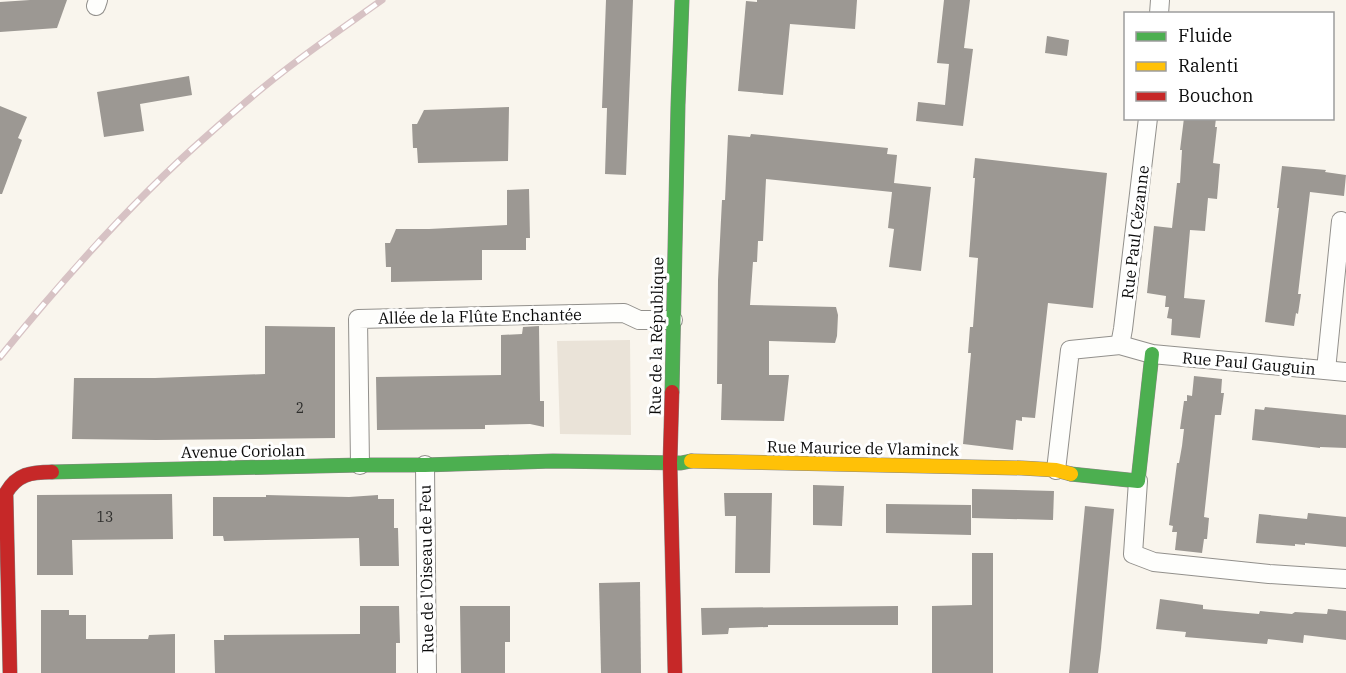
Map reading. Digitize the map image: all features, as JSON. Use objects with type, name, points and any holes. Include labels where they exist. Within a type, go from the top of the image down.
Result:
[{"type":"street","name":"Rue de la République","points":[[675,673],[670,463],[682,0]]},
{"type":"street","name":"Rue Paul Cézanne","points":[[1120,345],[1148,120]]},
{"type":"street","points":[[1326,370],[1341,221]]},
{"type":"street","name":"Allée de la Flûte Enchantée","points":[[360,465],[358,319],[624,314],[639,320],[673,320]]},
{"type":"street","points":[[1056,470],[1070,350],[1120,345]]},
{"type":"street","name":"Rue Paul Gauguin","points":[[1120,345],[1152,354],[1346,372]]},
{"type":"street","points":[[1152,354],[1138,481],[1133,554],[1154,562],[1269,574],[1346,579]]},
{"type":"street","name":"Avenue Coriolan","points":[[10,673],[6,493],[19,477],[26,474],[553,461],[670,463]]},
{"type":"street","name":"Rue Maurice de Vlaminck","points":[[670,463],[688,461],[1022,468],[1138,481]]},
{"type":"street","name":"Rue de l'Oiseau de Feu","points":[[424,465],[427,673]]},
{"type":"shaded area","points":[[630,340],[631,435],[560,434],[557,341]]},
{"type":"building","points":[[67,0],[57,28],[0,32],[0,2]]},
{"type":"building","points":[[606,0],[633,0],[626,175],[605,174],[607,108],[602,108]]},
{"type":"building","points":[[757,0],[857,0],[855,29],[790,24],[783,95],[738,91],[746,1],[757,2]]},
{"type":"building","points":[[944,0],[970,0],[964,48],[973,49],[963,126],[916,121],[918,102],[945,105],[949,64],[937,63]]},
{"type":"building","points":[[1047,36],[1069,40],[1067,56],[1045,53]]},
{"type":"building","points":[[189,76],[192,95],[140,104],[144,131],[104,137],[97,92]]},
{"type":"building","points":[[0,106],[27,117],[18,138],[22,140],[2,194],[0,194]]},
{"type":"building","points":[[509,107],[508,161],[418,163],[417,148],[413,148],[412,124],[417,124],[424,110]]},
{"type":"building","points":[[1184,120],[1216,120],[1213,163],[1220,164],[1217,199],[1208,198],[1205,231],[1190,230],[1184,298],[1205,300],[1200,338],[1171,335],[1172,319],[1167,318],[1169,307],[1165,307],[1166,296],[1147,293],[1154,226],[1172,228],[1177,183],[1180,183],[1182,150],[1180,150]]},
{"type":"building","points":[[751,134],[888,148],[887,154],[897,155],[894,183],[931,187],[921,271],[889,267],[894,229],[888,228],[892,192],[766,179],[763,241],[758,241],[757,262],[753,262],[750,305],[836,307],[838,315],[835,343],[769,341],[769,375],[789,375],[784,421],[721,420],[722,384],[717,384],[718,280],[728,135],[750,137]]},
{"type":"building","points":[[975,158],[1107,173],[1093,308],[1048,303],[1035,418],[1022,417],[1022,421],[1016,420],[1013,450],[963,444],[971,353],[968,353],[970,327],[973,327],[978,258],[969,257]]},
{"type":"building","points":[[1282,166],[1326,170],[1325,172],[1346,175],[1344,196],[1310,192],[1298,294],[1301,294],[1294,326],[1265,322]]},
{"type":"building","points":[[529,189],[530,238],[526,238],[526,250],[482,250],[482,280],[391,282],[391,267],[386,267],[385,243],[390,243],[396,229],[507,225],[507,190]]},
{"type":"building","points":[[265,326],[335,327],[335,438],[72,439],[74,378],[265,374]]},
{"type":"building","points":[[539,326],[540,401],[544,401],[544,427],[530,424],[485,425],[485,429],[377,430],[376,377],[501,375],[501,335],[522,334],[523,327]]},
{"type":"building","points":[[1194,376],[1222,379],[1221,393],[1224,393],[1221,415],[1215,415],[1204,517],[1209,518],[1207,539],[1204,539],[1202,553],[1175,550],[1177,532],[1172,532],[1173,526],[1169,525],[1177,463],[1179,463],[1182,446],[1184,429],[1180,429],[1184,401],[1187,401],[1187,395],[1192,396]]},
{"type":"building","points":[[1265,407],[1346,415],[1346,448],[1320,448],[1252,440],[1255,409],[1264,410]]},
{"type":"building","points":[[813,485],[844,486],[842,526],[813,525]]},
{"type":"building","points":[[972,489],[1054,491],[1053,520],[972,518]]},
{"type":"building","points":[[724,493],[772,493],[770,573],[735,573],[736,516],[725,516]]},
{"type":"building","points":[[172,494],[173,539],[72,540],[73,575],[37,575],[37,495]]},
{"type":"building","points":[[266,495],[349,497],[378,495],[378,499],[394,499],[394,528],[398,528],[399,566],[360,566],[359,538],[224,541],[223,536],[213,536],[213,497],[266,497]]},
{"type":"building","points":[[886,504],[971,505],[971,535],[886,533]]},
{"type":"building","points":[[1085,506],[1114,509],[1101,649],[1098,673],[1069,673]]},
{"type":"building","points":[[1308,513],[1346,517],[1346,547],[1305,543],[1305,545],[1295,544],[1295,546],[1256,543],[1259,514],[1307,519]]},
{"type":"building","points":[[972,553],[993,553],[993,673],[932,673],[932,606],[972,605]]},
{"type":"building","points":[[640,582],[641,673],[601,673],[599,583]]},
{"type":"building","points":[[1160,599],[1203,605],[1203,609],[1259,614],[1260,611],[1327,614],[1328,609],[1346,611],[1346,640],[1304,635],[1303,643],[1268,639],[1267,644],[1185,637],[1186,632],[1156,629]]},
{"type":"building","points":[[360,606],[399,606],[400,643],[396,643],[396,673],[215,673],[214,640],[224,640],[224,635],[360,634]]},
{"type":"building","points":[[460,606],[510,606],[510,642],[505,642],[505,673],[461,673]]},
{"type":"building","points":[[898,606],[898,625],[768,625],[768,627],[729,628],[728,634],[702,635],[701,608]]},
{"type":"building","points":[[41,610],[69,610],[69,615],[86,615],[86,639],[148,639],[149,635],[175,634],[175,673],[41,673]]},
{"type":"railway","points":[[0,357],[49,298],[153,186],[230,115],[274,79],[382,0]]},
{"type":"traffic: fast","points":[[672,392],[682,0]]},
{"type":"traffic: fast","points":[[1071,474],[1138,481],[1152,354]]},
{"type":"traffic: fast","points":[[52,472],[553,461],[681,463],[691,461]]},
{"type":"traffic: slow","points":[[691,461],[1022,468],[1056,470],[1071,474]]},
{"type":"traffic: jam","points":[[672,392],[670,463],[675,673]]},
{"type":"traffic: jam","points":[[10,673],[6,493],[25,475],[52,472]]}]
